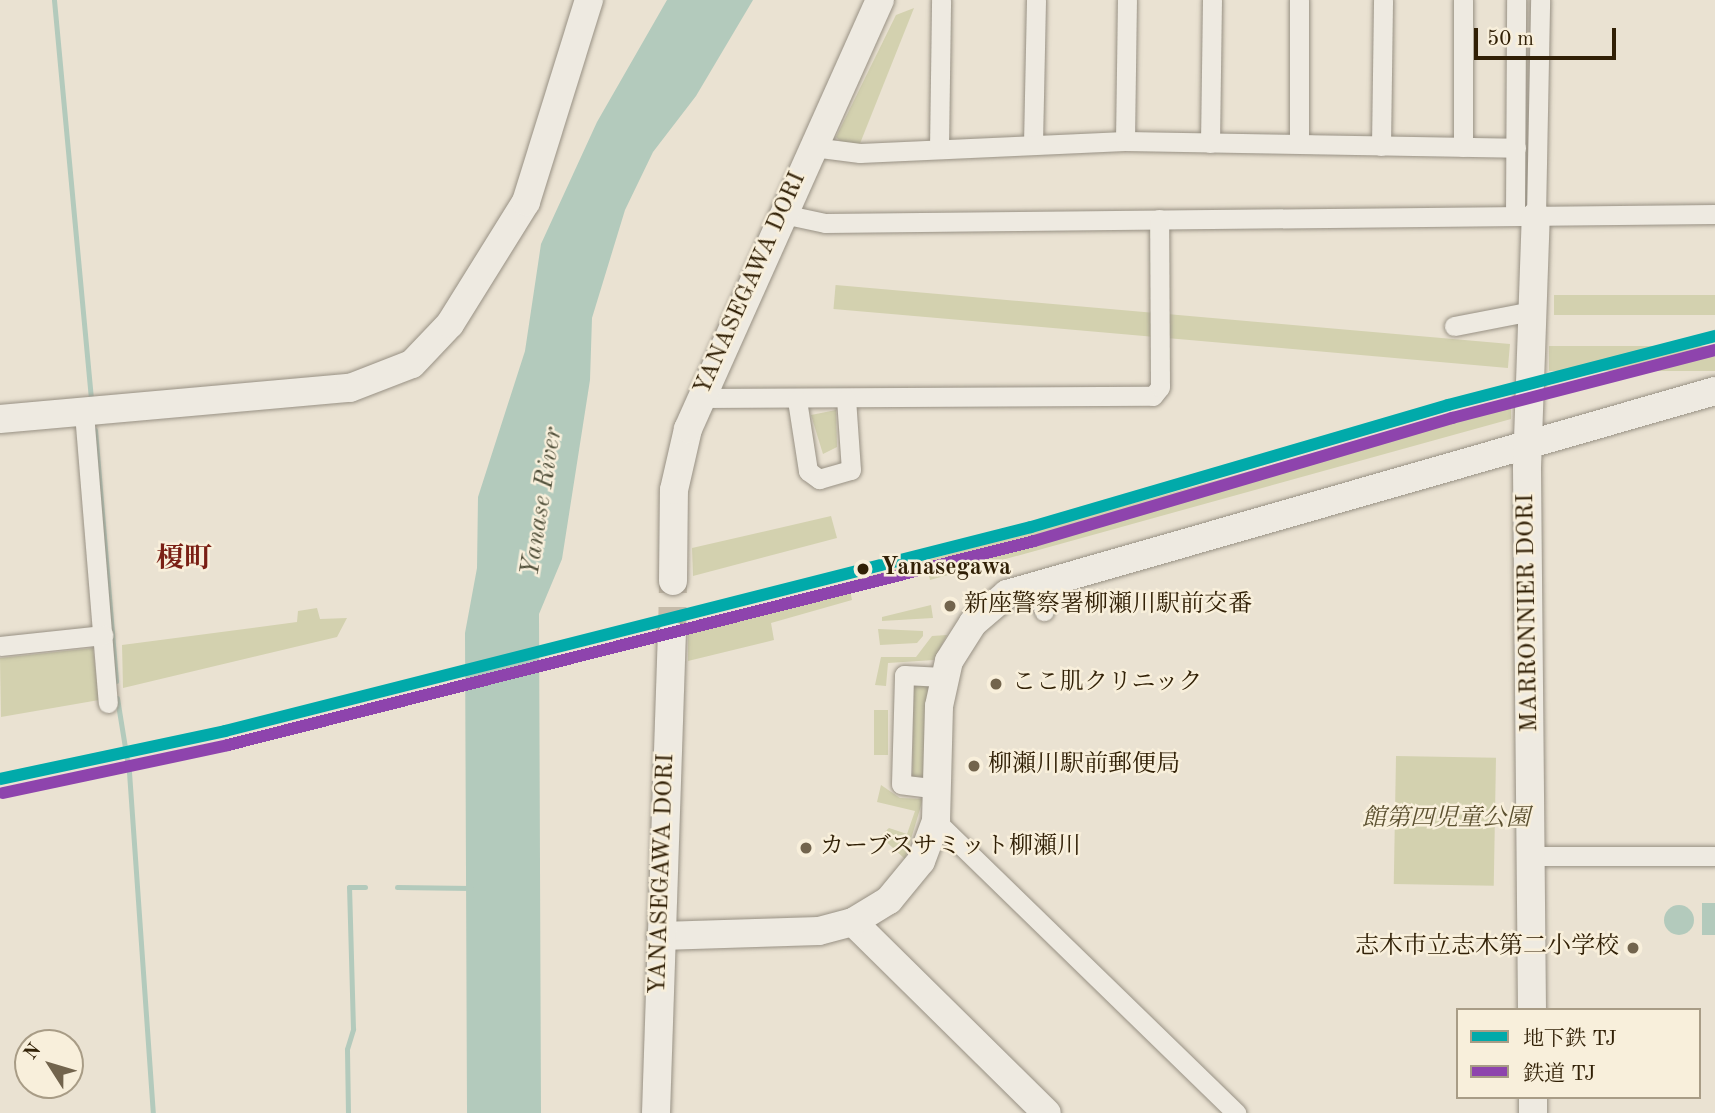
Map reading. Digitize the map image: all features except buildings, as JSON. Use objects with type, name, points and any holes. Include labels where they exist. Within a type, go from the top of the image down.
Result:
[{"type":"street","points":[[0,419],[369,385],[420,358],[450,324],[526,202],[589,0]]},
{"type":"street","name":"YANASEGAWA DORI","points":[[673,581],[676,475],[701,398],[880,0]]},
{"type":"street","points":[[939,149],[941,0]]},
{"type":"street","points":[[1033,144],[1036,0]]},
{"type":"street","points":[[1125,141],[1127,0]]},
{"type":"street","points":[[1210,143],[1212,0]]},
{"type":"street","points":[[1299,0],[1299,143]]},
{"type":"street","points":[[1381,146],[1383,0]]},
{"type":"street","points":[[1463,0],[1463,147]]},
{"type":"street","points":[[1516,0],[1516,148],[1526,216]]},
{"type":"street","points":[[1526,216],[1540,0]]},
{"type":"street","points":[[813,147],[852,153],[1125,141],[1516,148]]},
{"type":"street","points":[[783,214],[825,223],[1715,214]]},
{"type":"street","name":"MARRONNIER DORI","points":[[1526,216],[1532,311],[1532,1008]]},
{"type":"street","points":[[701,398],[797,400],[1153,396],[1160,387],[1159,219]]},
{"type":"street","points":[[1454,326],[1532,311]]},
{"type":"street","points":[[661,936],[804,933],[853,922],[908,880],[936,821],[943,677],[957,645],[983,612],[1037,581],[1715,391]]},
{"type":"street","points":[[797,400],[808,471],[820,479],[851,470],[846,399]]},
{"type":"street","points":[[85,413],[108,703]]},
{"type":"street","points":[[1037,581],[1044,611]]},
{"type":"street","points":[[0,646],[103,635]]},
{"type":"street","name":"YANASEGAWA DORI","points":[[656,1113],[672,635]]},
{"type":"street","points":[[939,789],[901,784],[904,675],[943,677]]},
{"type":"street","points":[[936,821],[1236,1113]]},
{"type":"street","points":[[1531,856],[1715,856]]},
{"type":"street","points":[[853,922],[1047,1113]]},
{"type":"green space","points":[[914,8],[859,146],[844,145],[836,137],[896,15]]},
{"type":"green space","points":[[836,285],[1510,344],[1508,368],[833,309]]},
{"type":"green space","points":[[1554,295],[1715,295],[1715,315],[1554,315]]},
{"type":"green space","points":[[1549,346],[1715,346],[1715,371],[1549,371]]},
{"type":"green space","points":[[1511,399],[1511,419],[930,580],[926,564],[849,585],[852,600],[771,623],[774,640],[688,661],[688,626]]},
{"type":"green space","points":[[836,410],[837,447],[823,454],[811,415]]},
{"type":"green space","points":[[831,516],[837,538],[693,576],[692,548]]},
{"type":"green space","points":[[931,605],[933,618],[882,621],[882,617]]},
{"type":"green space","points":[[317,608],[320,619],[347,618],[337,637],[123,688],[122,645],[297,622],[298,611]]},
{"type":"green space","points":[[878,629],[923,631],[923,636],[917,643],[880,645]]},
{"type":"green space","points":[[947,635],[934,660],[888,663],[886,686],[875,685],[881,657],[916,657],[932,636]]},
{"type":"green space","points":[[93,648],[99,700],[1,717],[0,658]]},
{"type":"green space","points":[[914,680],[930,680],[928,777],[912,777]]},
{"type":"green space","points":[[874,710],[888,710],[888,755],[874,755]]},
{"type":"green space","name":"館第四児童公園","points":[[1396,756],[1496,758],[1494,886],[1394,884]]},
{"type":"green space","points":[[881,785],[900,798],[923,799],[905,859],[880,836],[889,828],[907,834],[915,811],[877,802]]},
{"type":"water","name":"Yanase River","points":[[667,0],[753,0],[696,96],[653,152],[625,210],[592,318],[590,380],[562,559],[539,614],[541,1113],[467,1113],[465,633],[477,568],[478,497],[525,351],[541,244],[597,122]]},
{"type":"water","points":[[1702,903],[1715,903],[1715,935],[1702,935]]},
{"type":"water","points":[[1679,905],[1690,909],[1694,920],[1690,931],[1679,935],[1668,931],[1664,920],[1668,909]]},
{"type":"waterway","points":[[54,0],[91,397]]},
{"type":"waterway","points":[[95,430],[116,681]]},
{"type":"waterway","points":[[117,698],[129,772],[153,1113]]},
{"type":"waterway","points":[[348,1113],[347,1049],[353,1029],[349,887],[365,887]]},
{"type":"waterway","points":[[397,887],[471,888]]},
{"type":"tunnel","points":[[672,635],[673,581]]},
{"type":"metro line","name":"TJ","points":[[0,779],[225,731],[1031,527],[1448,405],[1715,336]]},
{"type":"rail line","name":"TJ","points":[[3,793],[228,745],[1034,541],[1452,418],[1715,350]]},
{"type":"place","name":"Yanasegawa","points":[[863,569]]},
{"type":"place","name":"新座警察署柳瀬川駅前交番","points":[[950,606]]},
{"type":"place","name":"ここ肌クリニック","points":[[996,684]]},
{"type":"place","name":"柳瀬川駅前郵便局","points":[[974,766]]},
{"type":"place","name":"カーブスサミット柳瀬川","points":[[806,848]]},
{"type":"place","name":"志木市立志木第二小学校","points":[[1633,948]]},
{"type":"district","name":"榎町","points":[[184,560]]}]
